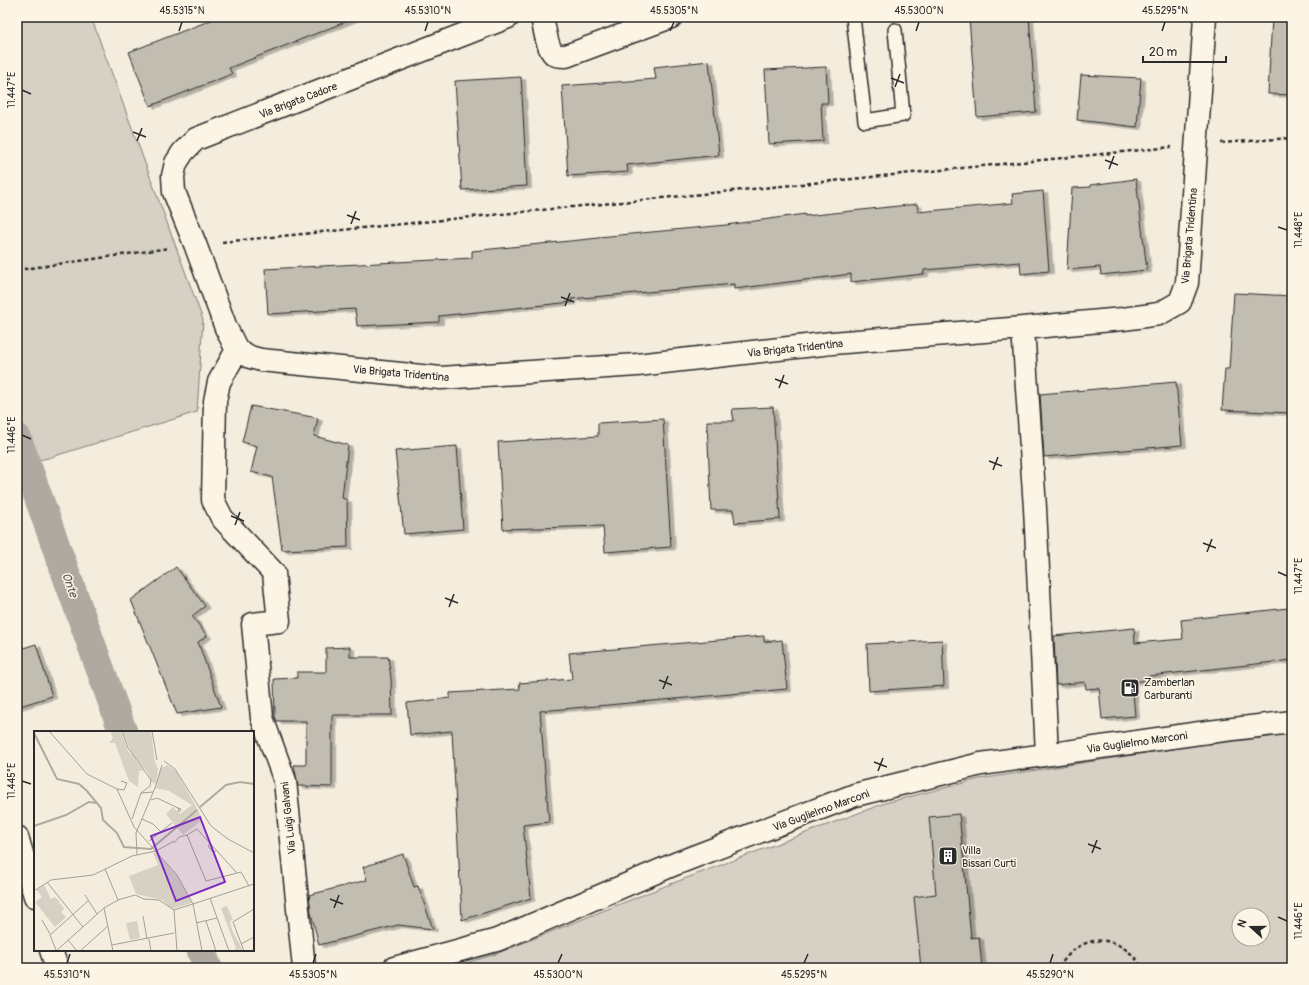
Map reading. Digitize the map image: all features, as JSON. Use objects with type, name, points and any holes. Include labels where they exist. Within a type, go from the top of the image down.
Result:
[{"type":"street","name":"Via Brigata Cadore","points":[[195,244],[174,192],[173,176],[176,163],[183,152],[196,139],[508,17]]},
{"type":"street","points":[[542,17],[550,48],[554,54],[558,56],[566,56],[671,17]]},
{"type":"street","name":"Via Brigata Tridentina","points":[[237,350],[250,357],[262,360],[441,378],[638,365],[832,343],[1023,328],[1123,319],[1159,314],[1180,302],[1187,283],[1205,17]]},
{"type":"street","points":[[195,244],[226,328],[237,350]]},
{"type":"street","points":[[1023,328],[1047,754]]},
{"type":"street","name":"Via Luigi Galvani","points":[[237,350],[219,382],[215,402],[214,500],[222,518],[274,573],[279,621],[253,624],[262,718],[285,781],[304,968]]},
{"type":"street","name":"Via Guglielmo Marconi","points":[[394,968],[497,940],[675,864],[855,796],[981,764],[1200,733],[1292,722]]},
{"type":"street","points":[[17,836],[34,893]]},
{"type":"street","points":[[51,951],[57,968]]},
{"type":"lane","points":[[854,17],[865,121],[903,115],[895,30]]},
{"type":"path","points":[[17,270],[195,244],[1197,145],[1292,138]]},
{"type":"path","points":[[1059,968],[1064,958],[1076,947],[1090,941],[1106,940],[1121,945],[1133,954],[1142,968]]},
{"type":"shaded area","points":[[17,17],[91,17],[203,320],[197,412],[48,458],[17,465]]},
{"type":"shaded area","points":[[1292,733],[1292,968],[449,968],[493,955],[660,888],[885,803],[979,779],[1262,735]]},
{"type":"building","points":[[219,17],[355,18],[229,68],[232,74],[150,106],[129,52]]},
{"type":"building","points":[[1029,17],[1036,112],[977,117],[969,18]]},
{"type":"building","points":[[1272,17],[1292,17],[1292,95],[1268,94]]},
{"type":"building","points":[[709,61],[719,155],[627,165],[628,172],[568,176],[562,86],[656,79],[654,67]]},
{"type":"building","points":[[826,67],[828,103],[821,103],[823,141],[769,144],[765,70]]},
{"type":"building","points":[[1081,75],[1141,78],[1137,127],[1077,120]]},
{"type":"building","points":[[521,77],[527,186],[462,190],[455,81]]},
{"type":"building","points":[[1136,179],[1147,270],[1101,275],[1100,267],[1067,270],[1072,188],[1091,187],[1090,185]]},
{"type":"building","points":[[1043,191],[1049,271],[1021,274],[1020,262],[924,270],[924,274],[851,282],[851,274],[734,289],[734,284],[571,299],[572,302],[439,316],[439,322],[357,326],[355,309],[268,314],[265,269],[472,258],[472,251],[726,225],[805,214],[805,216],[917,204],[918,212],[1013,203],[1012,194]]},
{"type":"building","points":[[1234,293],[1292,296],[1292,413],[1222,410],[1225,369],[1229,369]]},
{"type":"building","points":[[1176,382],[1182,445],[1044,457],[1040,394]]},
{"type":"building","points":[[251,406],[318,418],[314,436],[348,445],[342,498],[347,500],[348,547],[282,550],[272,477],[251,472],[257,446],[242,442]]},
{"type":"building","points":[[773,407],[780,519],[735,523],[733,510],[711,510],[707,421],[734,421],[732,409]]},
{"type":"building","points":[[663,419],[671,547],[605,552],[603,526],[503,529],[498,442],[598,436],[598,423]]},
{"type":"building","points":[[457,446],[463,529],[404,534],[395,451]]},
{"type":"building","points":[[176,567],[205,606],[192,616],[207,636],[198,642],[221,707],[177,714],[131,600]]},
{"type":"building","points":[[1288,608],[1292,660],[1149,676],[1149,680],[1132,682],[1135,716],[1102,719],[1099,688],[1086,689],[1085,682],[1056,685],[1054,636],[1134,628],[1135,643],[1183,639],[1181,620]]},
{"type":"building","points":[[764,636],[764,642],[782,640],[787,689],[540,711],[549,822],[523,825],[531,898],[462,920],[452,731],[410,735],[407,703],[450,698],[450,693],[520,689],[519,683],[572,679],[569,653]]},
{"type":"building","points":[[942,640],[944,686],[869,691],[867,644]]},
{"type":"building","points":[[36,644],[52,696],[17,707],[17,650]]},
{"type":"building","points":[[350,647],[350,657],[388,657],[391,678],[392,715],[332,715],[332,787],[298,786],[294,765],[306,765],[306,721],[277,721],[275,717],[274,679],[297,678],[297,672],[326,672],[326,648]]},
{"type":"building","name":"Villa Bissari Curti","points":[[959,814],[971,938],[979,937],[982,968],[921,968],[914,897],[936,894],[929,817]]},
{"type":"building","points":[[403,854],[414,887],[418,886],[433,929],[398,925],[319,945],[311,913],[309,895],[367,880],[363,867]]},
{"type":"waterway","name":"Onte","points":[[17,438],[123,731]]},
{"type":"waterway","name":"Onte","points":[[201,951],[208,968]]},
{"type":"place","name":"Zamberlan Carburanti","points":[[1130,688]]},
{"type":"place","name":"Villa Bissari Curti","points":[[948,856]]}]
